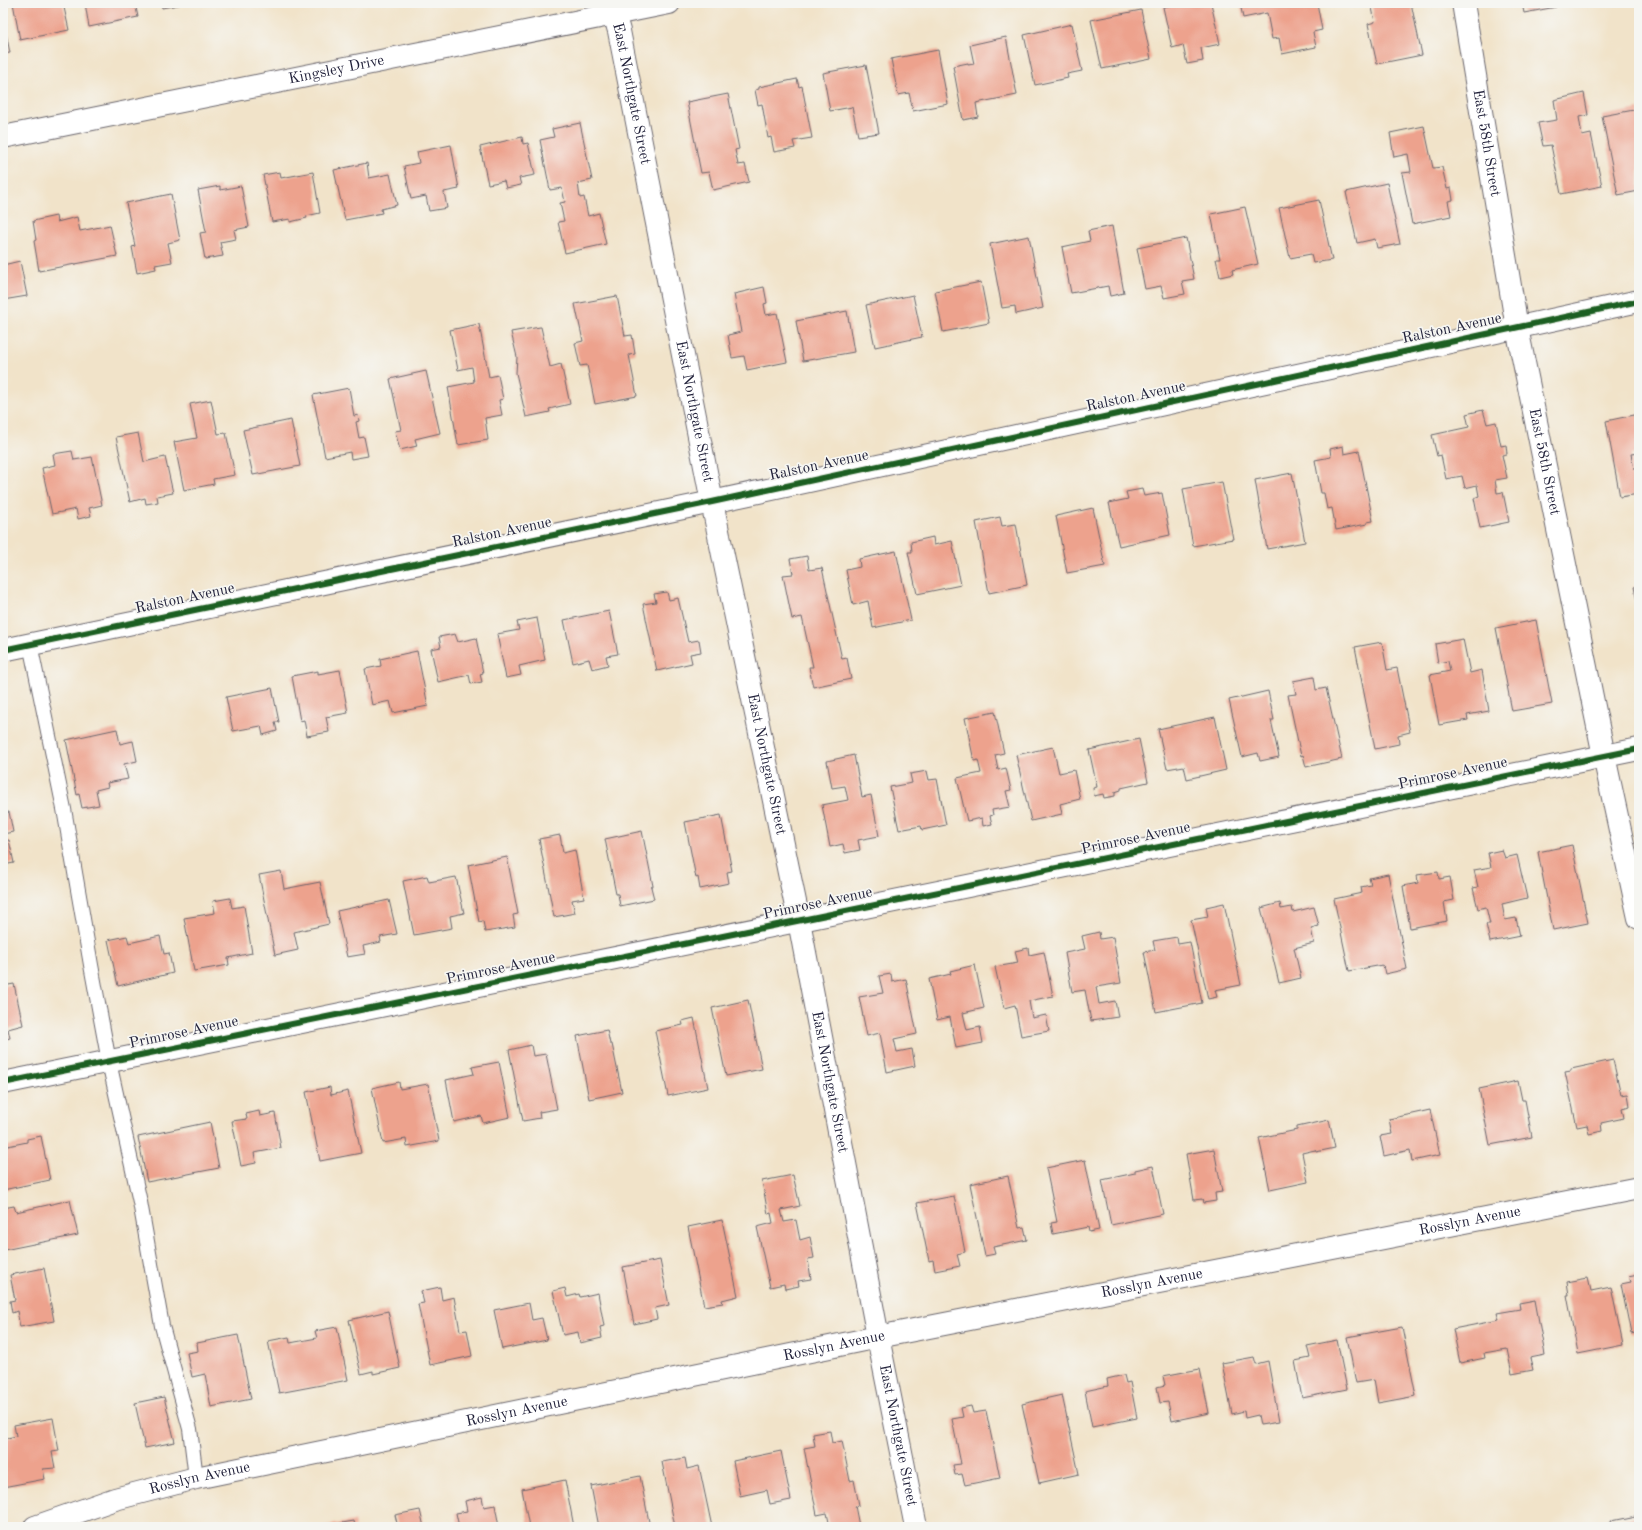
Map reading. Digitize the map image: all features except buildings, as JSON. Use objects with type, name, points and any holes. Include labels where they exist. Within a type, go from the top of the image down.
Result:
[{"type":"street","name":"Kingsley Drive","points":[[3,137],[612,9],[669,3]]},
{"type":"street","name":"East 58th Street","points":[[1463,3],[1517,328],[1604,756],[1639,918]]},
{"type":"street","name":"East Northgate Street","points":[[612,9],[618,31],[712,502],[799,921],[878,1337],[916,1527]]},
{"type":"street","name":"Ralston Avenue","points":[[3,650],[712,502],[1639,301]]},
{"type":"street","name":"Primrose Avenue","points":[[3,1083],[1639,749]]},
{"type":"street","name":"Rosslyn Avenue","points":[[35,1527],[121,1498],[196,1478],[878,1337],[1639,1188]]},
{"type":"lane","points":[[30,644],[64,809],[109,1062],[140,1202],[162,1326],[190,1429],[196,1478]]},
{"type":"cycle path","points":[[3,650],[712,502],[1639,301]]},
{"type":"cycle path","points":[[3,1083],[1639,749]]}]
